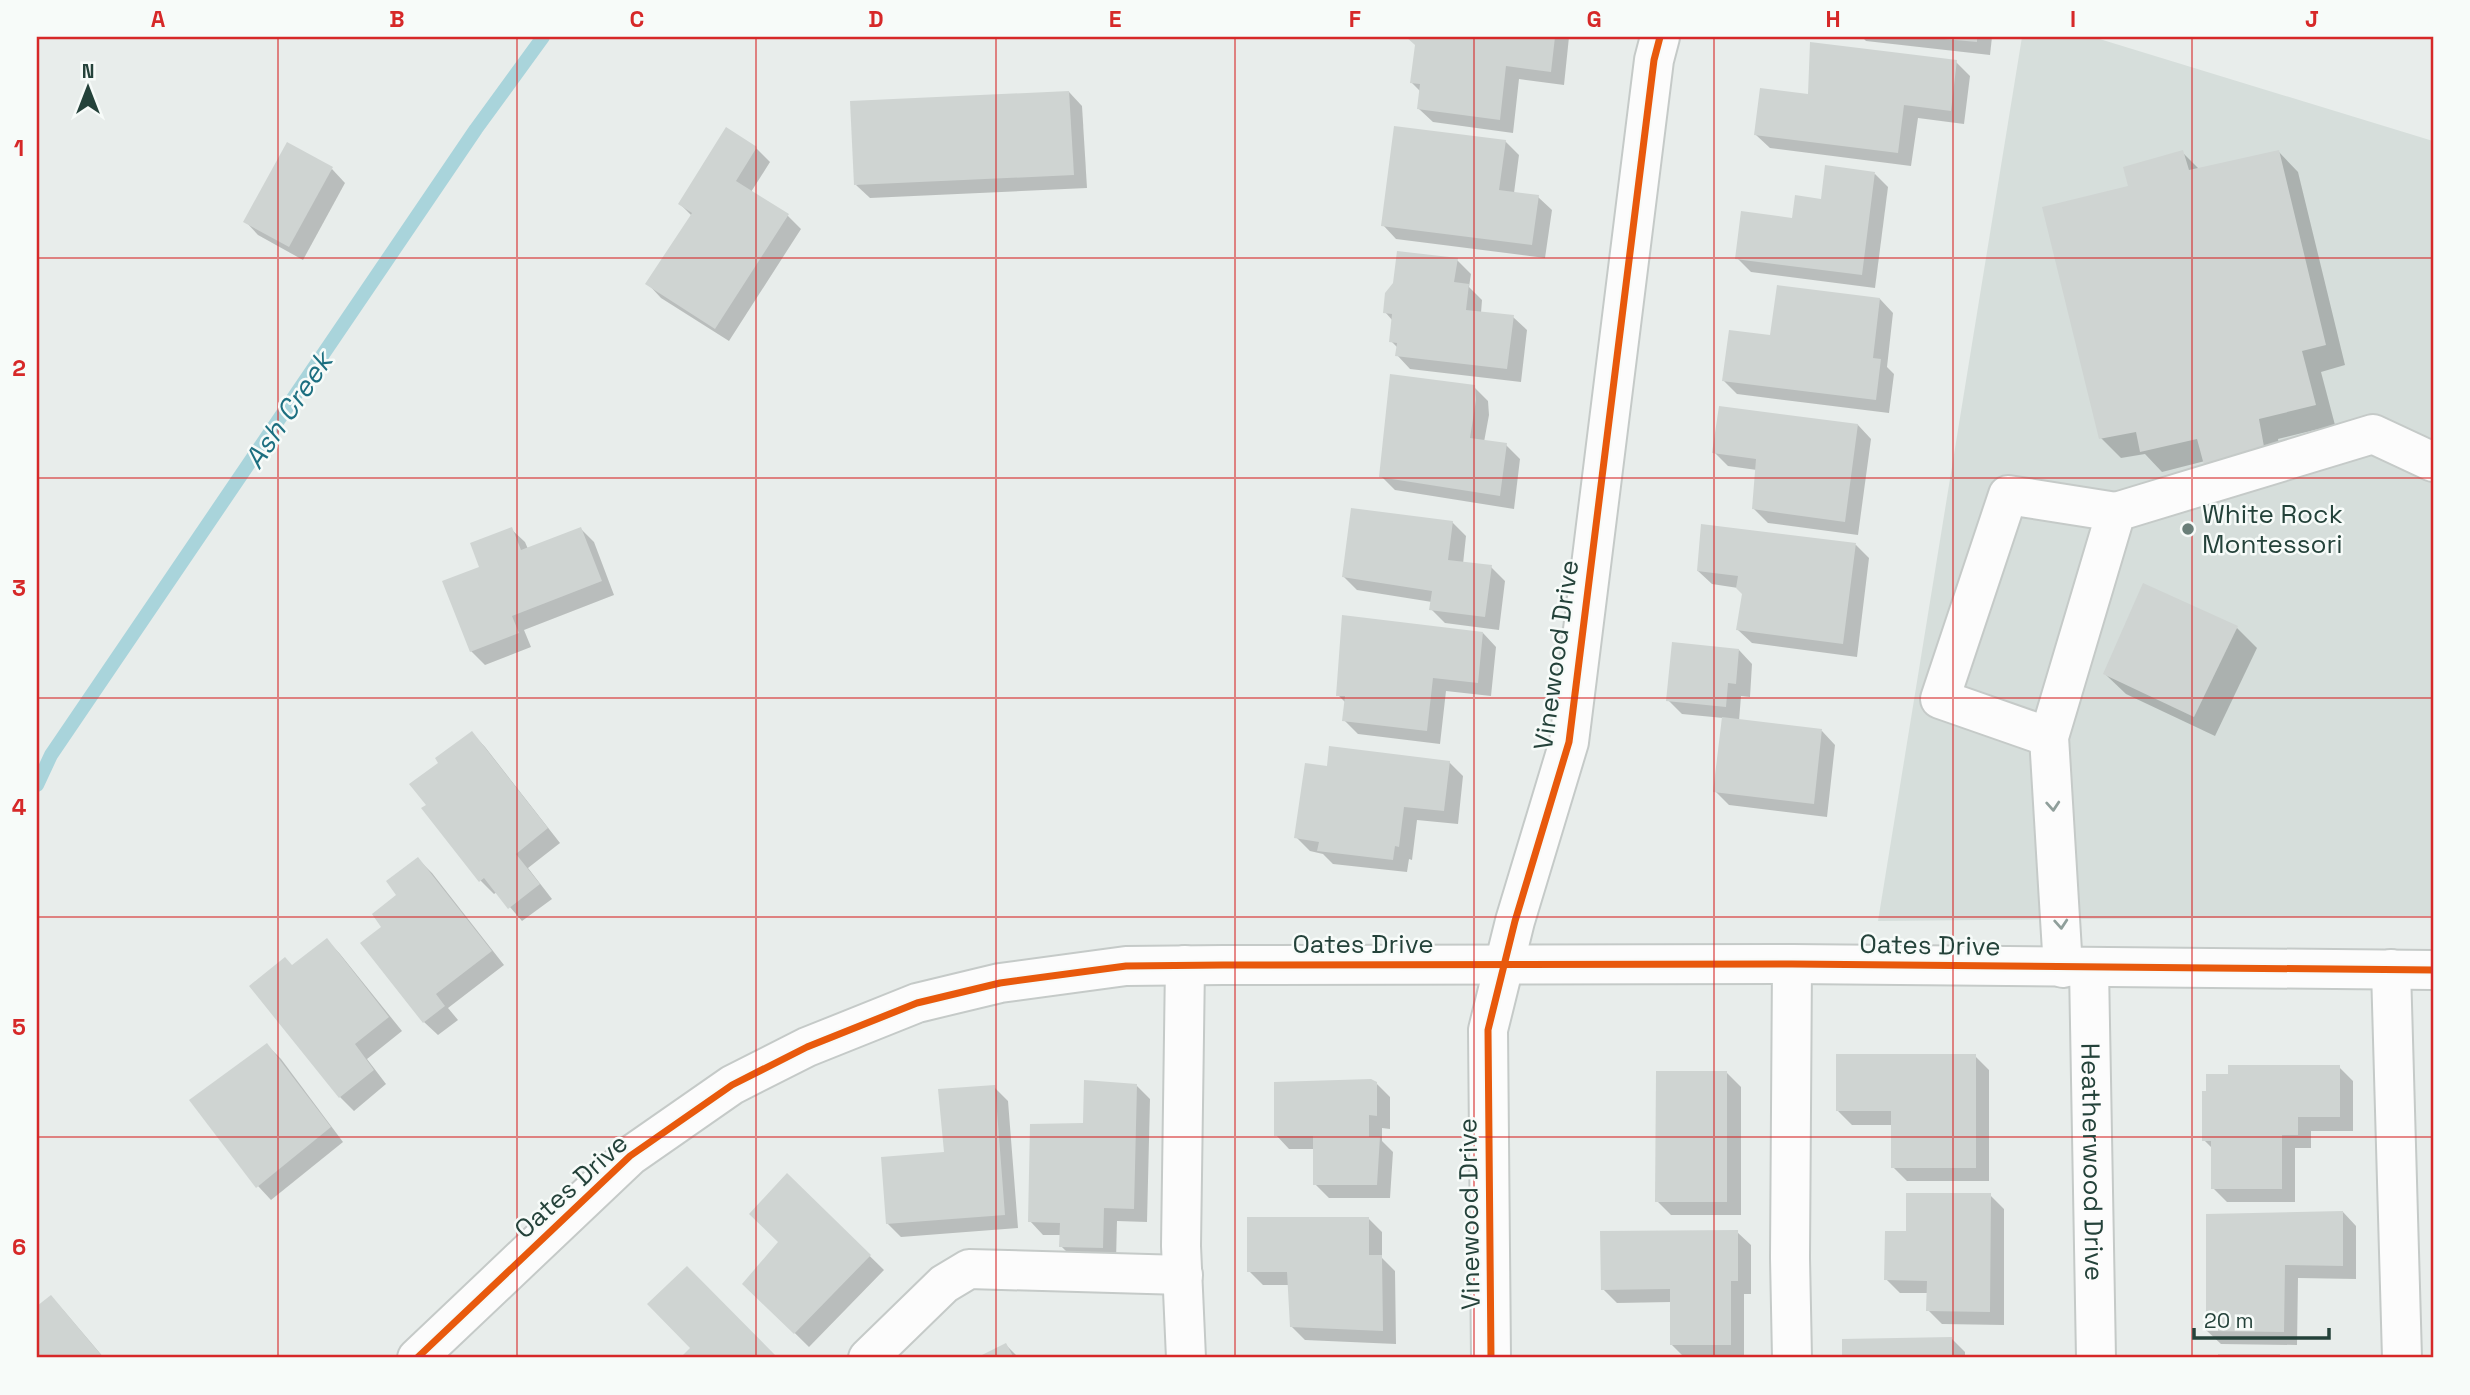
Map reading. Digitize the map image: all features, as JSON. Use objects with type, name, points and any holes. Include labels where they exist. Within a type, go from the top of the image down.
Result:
[{"type":"street","name":"Vinewood Drive","points":[[1491,1358],[1488,1030],[1503,965],[1569,742],[1654,60],[1660,37]]},
{"type":"street","points":[[2116,512],[2049,737],[1940,699],[2008,495],[2116,512],[2373,434],[2433,462]]},
{"type":"street","name":"Heatherwood Drive","points":[[2049,737],[2076,968],[2096,1358]]},
{"type":"street","name":"Oates Drive","points":[[417,1358],[630,1156],[732,1085],[807,1047],[917,1003],[1000,983],[1126,966],[1185,965],[1792,964],[2433,970]]},
{"type":"street","points":[[1792,964],[1792,1358]]},
{"type":"street","points":[[1185,965],[1183,1275],[1186,1358]]},
{"type":"street","points":[[2391,969],[2402,1358]]},
{"type":"street","points":[[868,1358],[944,1284],[969,1269],[1183,1275]]},
{"type":"shaded area","name":"White Rock Montessori","points":[[2022,37],[2093,37],[2433,141],[2433,916],[1878,921]]},
{"type":"building","points":[[1406,37],[1555,37],[1551,72],[1506,66],[1500,120],[1417,109],[1420,84],[1410,83],[1415,45]]},
{"type":"building","points":[[1977,37],[1977,42],[1944,39]]},
{"type":"building","points":[[1810,42],[1957,60],[1951,111],[1904,105],[1898,153],[1754,135],[1760,88],[1808,94]]},
{"type":"building","points":[[1069,91],[1074,175],[854,185],[850,101]]},
{"type":"building","points":[[1394,126],[1506,140],[1499,190],[1539,195],[1532,245],[1381,226]]},
{"type":"building","points":[[726,127],[757,147],[736,181],[789,214],[715,329],[645,284],[692,213],[678,204]]},
{"type":"building","points":[[287,142],[333,167],[289,247],[243,222]]},
{"type":"building","points":[[2183,150],[2189,170],[2279,150],[2326,345],[2302,351],[2316,405],[2259,419],[2265,452],[2204,465],[2197,439],[2140,452],[2136,432],[2099,439],[2042,207],[2128,186],[2123,167]]},
{"type":"building","points":[[1825,165],[1875,172],[1862,275],[1735,259],[1741,211],[1792,218],[1795,195],[1821,199]]},
{"type":"building","points":[[1397,251],[1458,258],[1454,282],[1469,284],[1466,310],[1514,315],[1507,369],[1395,356],[1397,343],[1389,342],[1392,314],[1383,313],[1385,293],[1393,283]]},
{"type":"building","points":[[1777,285],[1880,298],[1873,358],[1881,359],[1876,400],[1722,381],[1729,330],[1770,335]]},
{"type":"building","points":[[1390,374],[1475,385],[1476,400],[1470,438],[1507,443],[1500,496],[1379,477]]},
{"type":"building","points":[[1719,406],[1858,424],[1845,522],[1752,509],[1756,459],[1712,453]]},
{"type":"building","points":[[1351,508],[1453,521],[1448,560],[1492,565],[1485,617],[1429,610],[1432,591],[1342,577]]},
{"type":"building","points":[[1701,524],[1856,543],[1843,644],[1736,630],[1742,594],[1736,588],[1738,576],[1697,571]]},
{"type":"building","points":[[512,527],[521,550],[581,527],[602,581],[512,616],[519,633],[470,652],[442,581],[479,567],[470,543]]},
{"type":"building","points":[[2143,583],[2238,626],[2194,717],[2103,674]]},
{"type":"building","points":[[1342,615],[1483,632],[1478,683],[1433,678],[1427,731],[1342,721],[1345,696],[1336,696]]},
{"type":"building","points":[[1672,642],[1739,649],[1736,684],[1728,683],[1726,707],[1666,701]]},
{"type":"building","points":[[1722,717],[1822,729],[1814,804],[1713,792]]},
{"type":"building","points":[[472,731],[548,828],[516,854],[540,884],[508,909],[484,878],[479,882],[421,808],[426,805],[409,784],[438,763],[435,758]]},
{"type":"building","points":[[1329,746],[1450,761],[1444,811],[1404,807],[1399,847],[1395,846],[1393,860],[1317,851],[1319,842],[1294,838],[1305,763],[1327,766]]},
{"type":"building","points":[[418,857],[492,951],[436,994],[445,1006],[423,1023],[360,943],[381,927],[372,914],[396,895],[386,881]]},
{"type":"building","points":[[327,938],[389,1017],[355,1044],[374,1070],[339,1098],[249,986],[285,957],[292,965]]},
{"type":"building","points":[[267,1043],[331,1127],[256,1188],[189,1100]]},
{"type":"building","points":[[1836,1054],[1976,1054],[1976,1168],[1891,1168],[1891,1111],[1836,1111]]},
{"type":"building","points":[[2228,1065],[2340,1065],[2340,1117],[2298,1117],[2298,1135],[2282,1135],[2282,1189],[2211,1189],[2211,1141],[2202,1141],[2202,1091],[2206,1091],[2206,1074],[2228,1074]]},
{"type":"building","points":[[1656,1071],[1727,1071],[1727,1202],[1655,1202]]},
{"type":"building","points":[[1371,1079],[1377,1082],[1377,1116],[1369,1115],[1369,1137],[1380,1137],[1377,1185],[1313,1185],[1313,1136],[1274,1136],[1274,1082]]},
{"type":"building","points":[[1084,1080],[1137,1084],[1134,1209],[1104,1208],[1103,1248],[1059,1247],[1060,1223],[1028,1222],[1030,1124],[1083,1123]]},
{"type":"building","points":[[995,1085],[1005,1215],[886,1224],[881,1157],[944,1152],[938,1089]]},
{"type":"building","points":[[787,1173],[871,1255],[794,1334],[742,1284],[778,1242],[749,1214]]},
{"type":"building","points":[[1906,1193],[1991,1193],[1990,1312],[1926,1311],[1927,1281],[1884,1280],[1885,1231],[1906,1231]]},
{"type":"building","points":[[2343,1211],[2343,1266],[2285,1265],[2284,1332],[2206,1331],[2206,1214]]},
{"type":"building","points":[[1247,1217],[1369,1217],[1369,1255],[1382,1255],[1383,1331],[1290,1327],[1287,1272],[1247,1272]]},
{"type":"building","points":[[1738,1230],[1738,1281],[1731,1281],[1731,1345],[1670,1345],[1670,1289],[1601,1290],[1600,1231]]},
{"type":"building","points":[[687,1266],[778,1358],[680,1358],[690,1348],[647,1304]]},
{"type":"building","points":[[51,1295],[102,1356],[37,1358],[37,1306]]},
{"type":"building","points":[[1952,1337],[1952,1358],[1842,1358],[1842,1339]]},
{"type":"building","points":[[1006,1343],[1014,1358],[976,1358]]},
{"type":"building","points":[[2218,1354],[2280,1354],[2280,1358],[2218,1358]]},
{"type":"waterway","name":"Ash Creek","points":[[37,785],[51,755],[476,129],[543,37]]},
{"type":"cycle path","points":[[1491,1358],[1488,1030],[1515,921],[1569,742],[1654,60],[1660,37]]},
{"type":"cycle path","points":[[417,1358],[630,1156],[732,1085],[807,1047],[917,1003],[1000,983],[1126,966],[1223,965],[1792,964],[2433,970]]},
{"type":"place","name":"White Rock Montessori","points":[[2188,529]]}]
